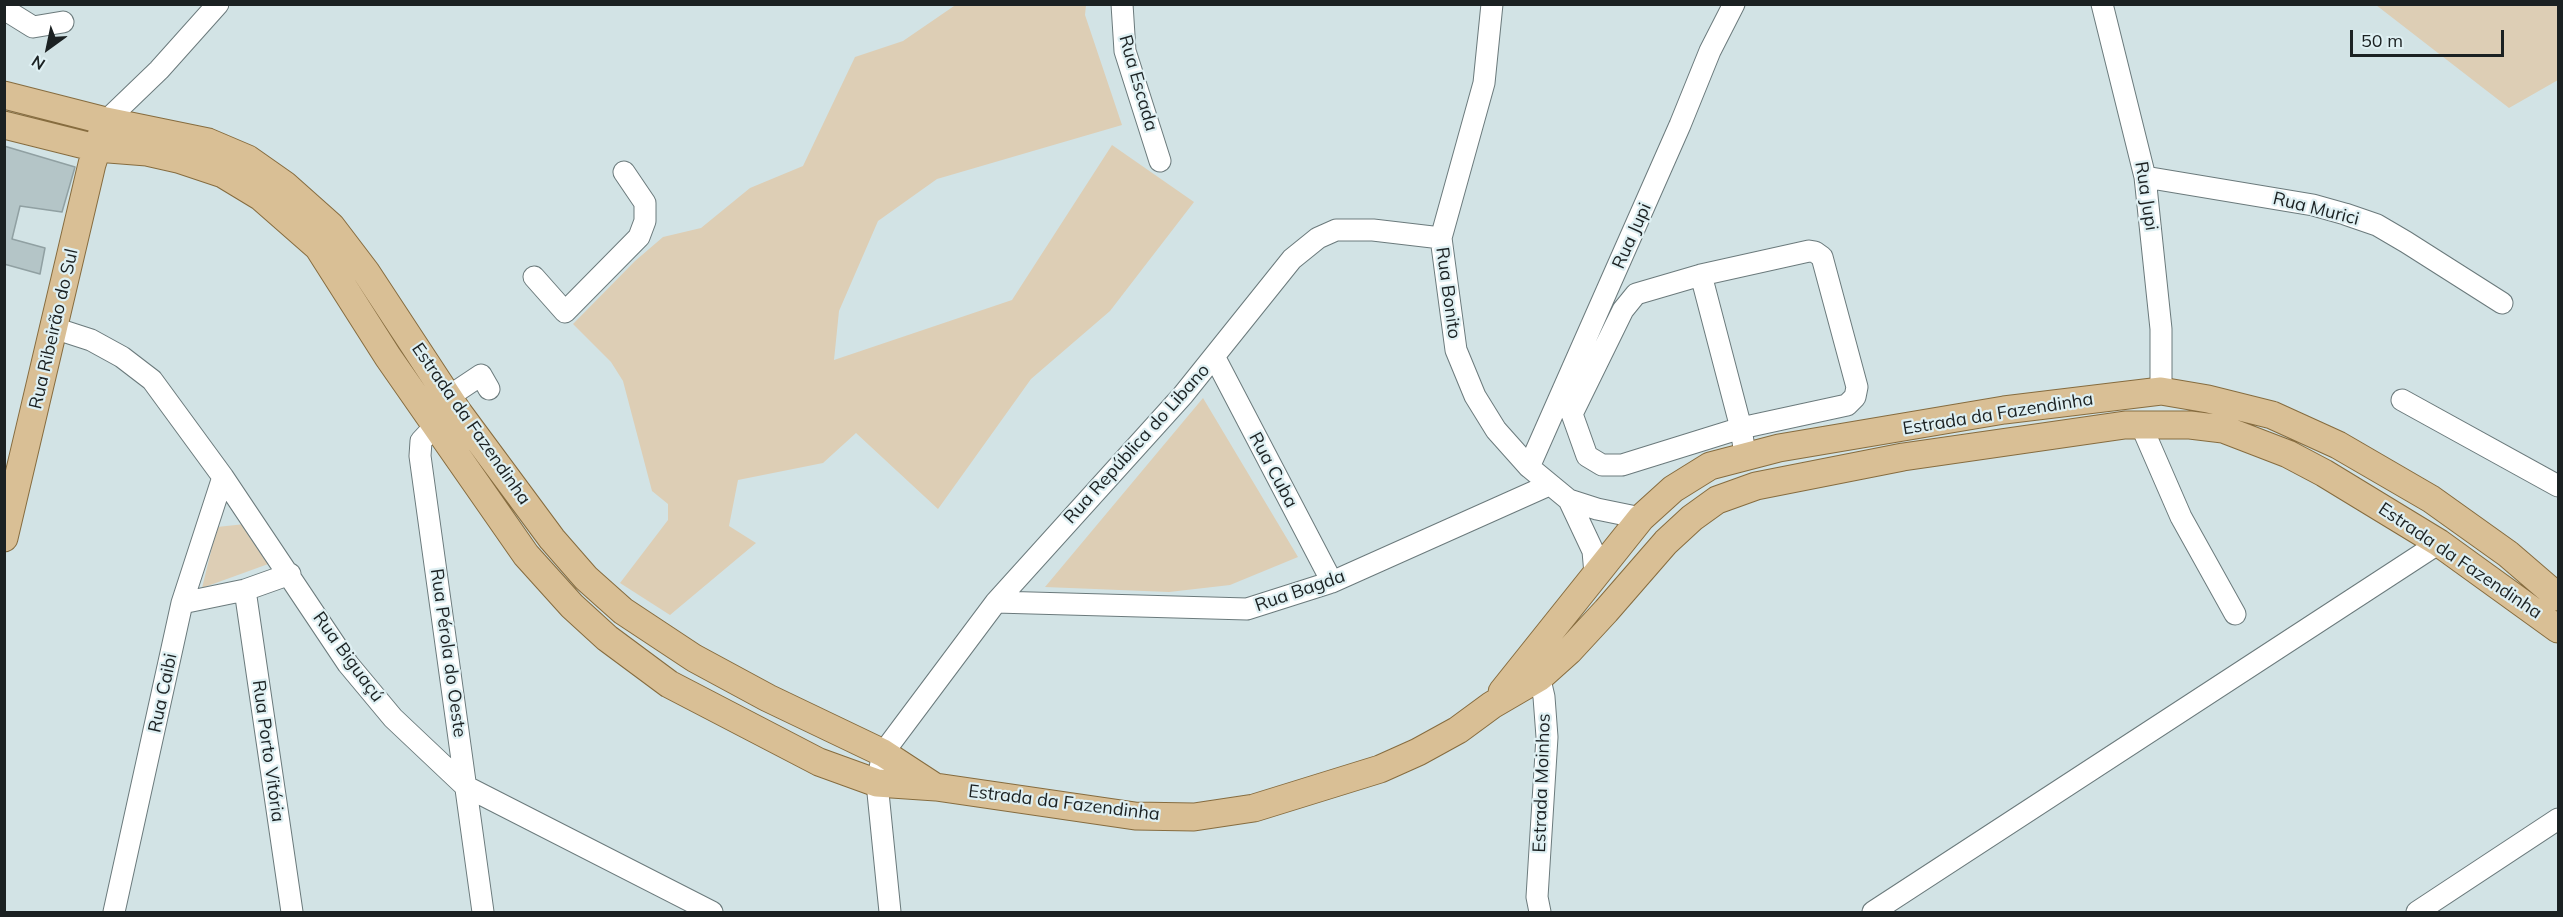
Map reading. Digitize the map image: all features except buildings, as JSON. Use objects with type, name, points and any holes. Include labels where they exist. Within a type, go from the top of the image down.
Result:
[{"type":"main road","name":"Estrada da Fazendinha","points":[[4,95],[106,121],[208,142],[248,159],[285,184],[330,226],[359,263],[447,412],[526,555],[572,606],[607,638],[669,684],[819,762],[876,783],[936,787],[1135,816],[1194,817],[1254,807],[1380,769],[1458,730],[1492,705],[1537,665],[1595,574],[1641,518],[1673,489],[1710,466],[1745,455],[2004,410],[2161,391],[2208,399],[2272,415],[2338,445],[2430,499],[2556,588]]},
{"type":"main road","name":"Rua Ribeirão do Sul","points":[[6,526],[96,148],[106,121]]},
{"type":"main road","name":"Estrada da Fazendinha","points":[[4,125],[96,148],[147,152],[178,159],[223,174],[261,197],[318,247],[447,412],[552,539],[586,578],[623,611],[694,658],[768,698],[883,753],[936,787]]},
{"type":"main road","name":"Estrada da Fazendinha","points":[[1537,665],[1569,651],[1665,542],[1717,500],[1756,486],[1903,457],[2141,425],[2190,425],[2223,429],[2257,441],[2324,473],[2439,543],[2559,629]]},
{"type":"street","points":[[106,121],[159,70],[218,4]]},
{"type":"street","name":"Rua Escada","points":[[1122,4],[1125,51],[1160,161]]},
{"type":"street","name":"Rua Bonito","points":[[1492,4],[1484,83],[1441,238],[1456,350],[1475,396],[1497,430],[1529,467],[1569,500]]},
{"type":"street","name":"Rua Jupi","points":[[1529,467],[1680,125],[1710,51],[1734,4]]},
{"type":"street","name":"Rua Jupi","points":[[2102,4],[2145,177],[2161,329],[2161,391]]},
{"type":"street","points":[[4,9],[33,27],[63,22]]},
{"type":"street","points":[[534,277],[565,312],[639,237],[645,221],[645,203],[624,172]]},
{"type":"street","name":"Rua Murici","points":[[2145,177],[2313,205],[2377,225],[2502,303]]},
{"type":"street","name":"Rua República do Libano","points":[[883,753],[996,602],[1215,358],[1271,283],[1292,259],[1318,238],[1336,230],[1373,230],[1441,238]]},
{"type":"street","points":[[1809,251],[1822,257],[1857,387],[1855,397],[1848,405],[1741,428],[1622,465],[1602,465],[1587,456],[1572,414],[1628,302],[1636,294],[1701,275],[1809,251]]},
{"type":"street","points":[[1701,275],[1741,428],[1745,455]]},
{"type":"street","name":"Rua Biguaçú","points":[[54,328],[91,340],[122,357],[152,380],[224,477],[348,664],[393,718],[465,786],[712,912]]},
{"type":"street","name":"Rua Cuba","points":[[1215,358],[1332,582]]},
{"type":"street","points":[[447,412],[485,382]]},
{"type":"street","points":[[2402,400],[2559,486]]},
{"type":"street","name":"Rua Pérola do Oeste","points":[[447,412],[421,441],[420,456],[483,912]]},
{"type":"street","points":[[2141,425],[2181,517],[2235,614]]},
{"type":"street","name":"Rua Caibi","points":[[114,912],[182,603],[224,477]]},
{"type":"street","name":"Rua Bagda","points":[[996,602],[1247,609],[1332,582],[1549,485]]},
{"type":"street","points":[[1569,500],[1597,509],[1641,518]]},
{"type":"street","points":[[1569,500],[1593,551],[1595,574]]},
{"type":"street","points":[[1873,912],[2439,543]]},
{"type":"street","points":[[182,603],[245,590],[290,574]]},
{"type":"street","name":"Rua Porto Vitória","points":[[245,590],[292,912]]},
{"type":"street","name":"Estrada Moinhos","points":[[1536,911],[1547,737],[1544,698],[1537,665]]},
{"type":"street","points":[[883,753],[876,783],[890,912]]},
{"type":"street","points":[[2417,912],[2559,819]]},
{"type":"shaded area","points":[[957,4],[1086,5],[1085,15],[1122,125],[937,179],[878,221],[839,311],[834,360],[1012,300],[1112,145],[1194,202],[1110,311],[1031,379],[938,509],[856,433],[823,463],[738,480],[729,526],[756,543],[670,615],[620,583],[668,520],[668,504],[652,491],[623,381],[611,362],[573,324],[635,261],[663,237],[701,228],[750,188],[803,166],[855,57],[903,41]]},
{"type":"shaded area","points":[[2376,5],[2558,5],[2558,80],[2509,108]]},
{"type":"shaded area","points":[[1203,398],[1298,557],[1230,585],[1169,592],[1045,587]]},
{"type":"shaded area","points":[[245,524],[271,563],[202,588],[217,527]]}]
